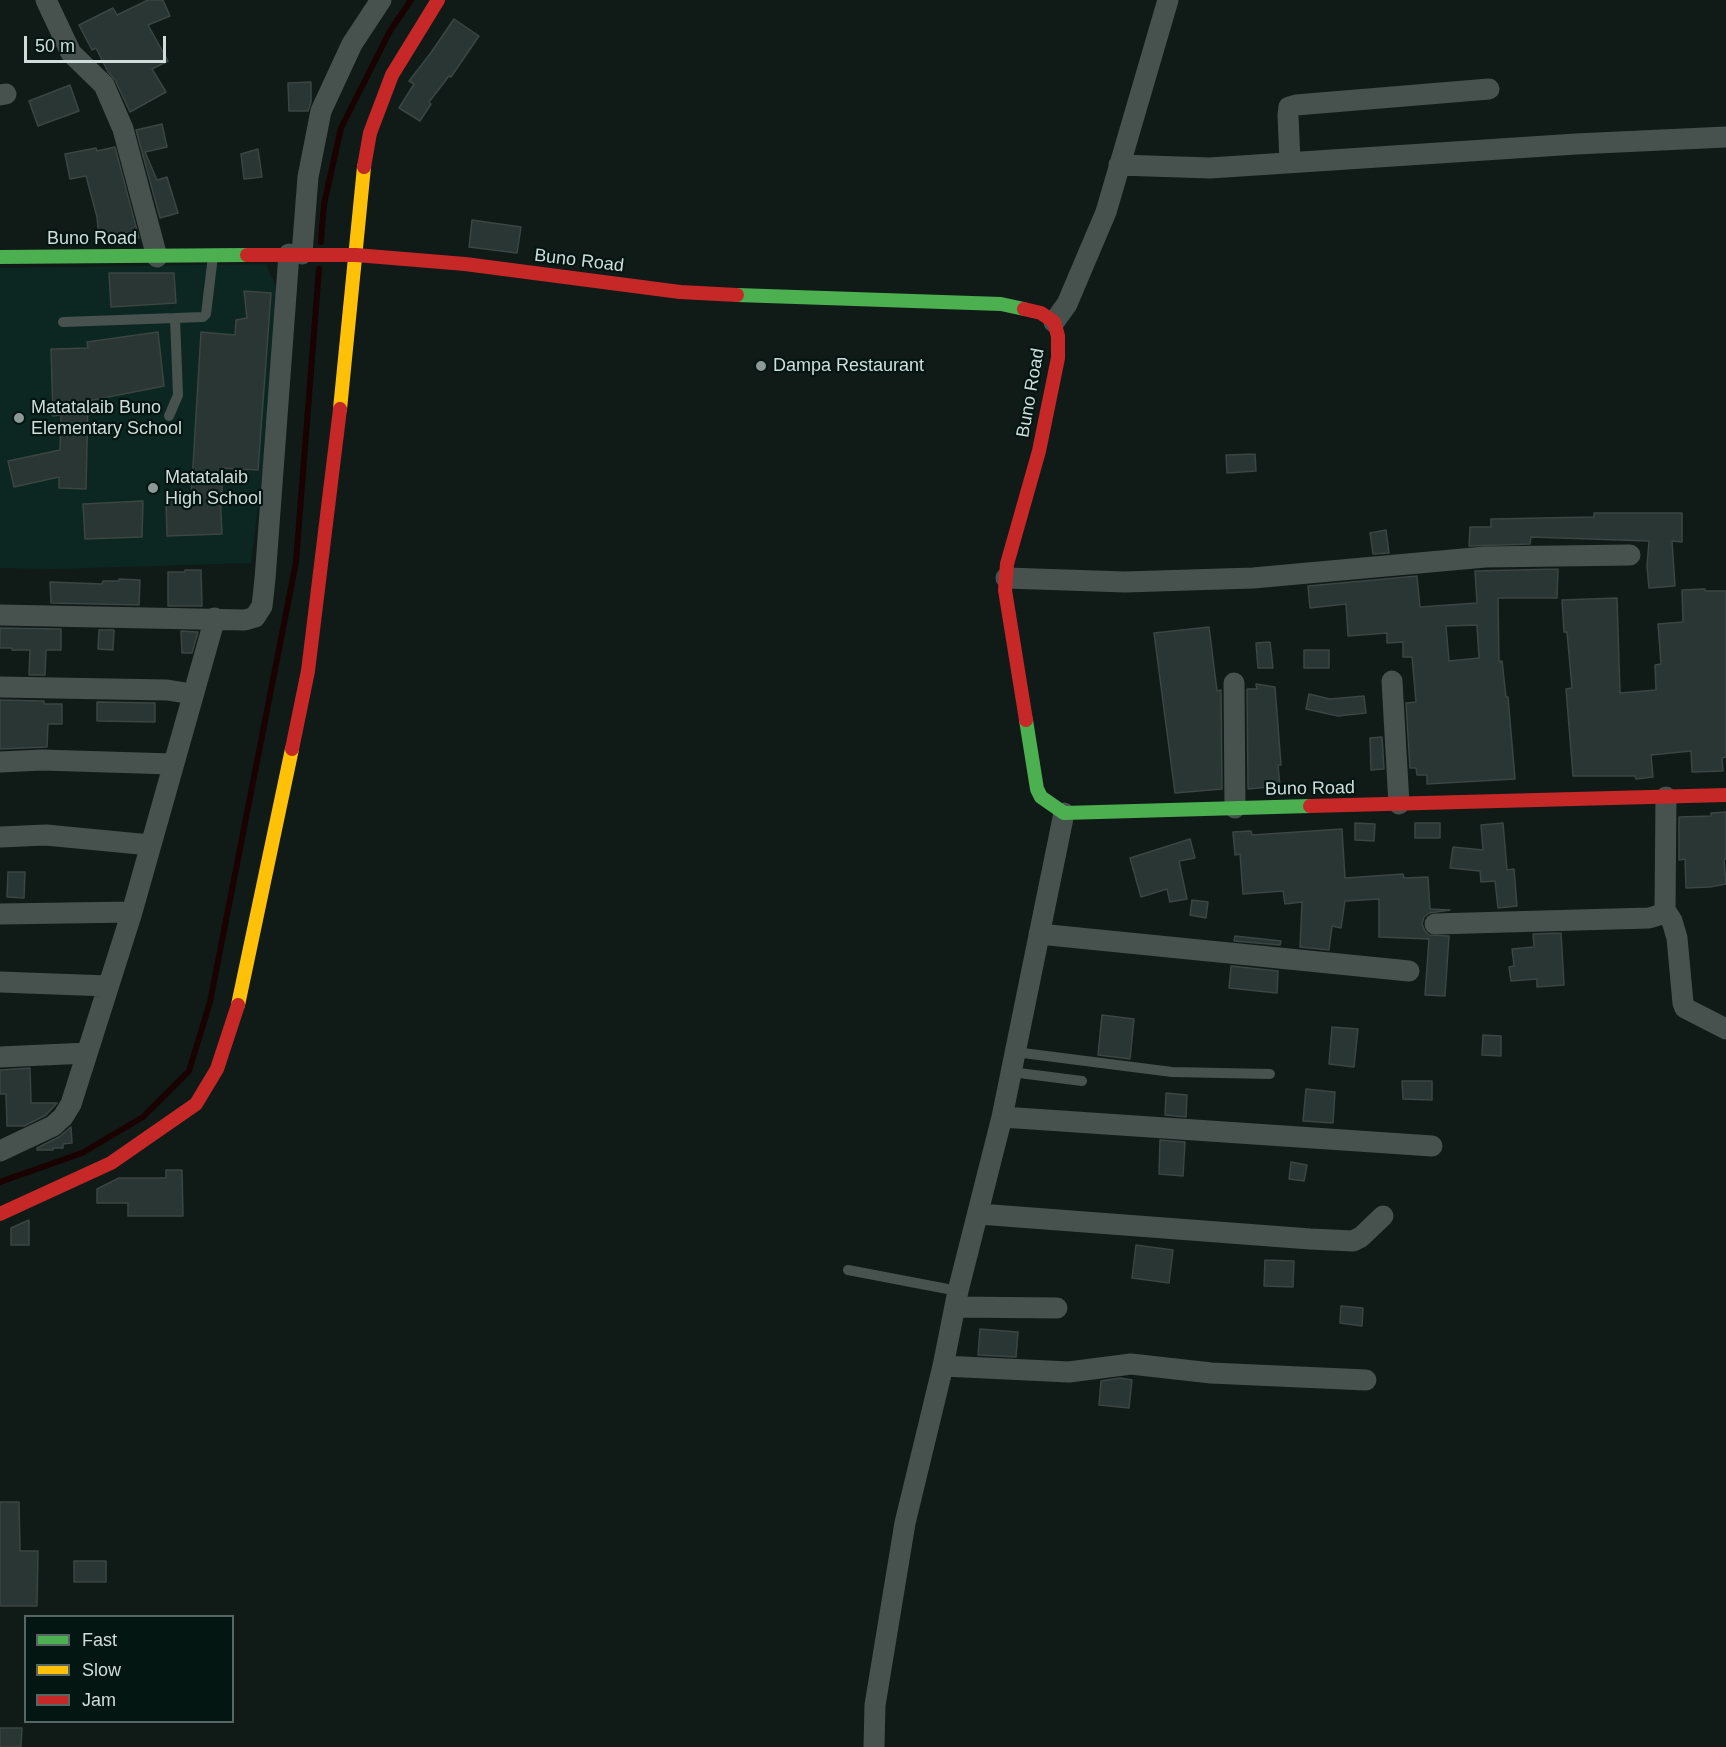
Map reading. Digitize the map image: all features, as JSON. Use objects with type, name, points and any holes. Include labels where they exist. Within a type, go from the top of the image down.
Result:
[{"type":"street","points":[[46,0],[71,53],[105,85],[123,129],[157,257]]},
{"type":"street","points":[[0,615],[245,620],[255,617],[262,606],[270,530],[271,482],[296,254],[308,177],[321,111],[352,44],[381,0]]},
{"type":"street","points":[[0,1214],[111,1163],[196,1104],[217,1070],[228,1040],[243,989],[308,671],[337,443],[364,167],[370,133],[392,75],[438,0]]},
{"type":"street","points":[[1054,322],[1067,304],[1077,284],[1106,212],[1168,0]]},
{"type":"street","points":[[1290,162],[1288,115],[1290,107],[1489,89]]},
{"type":"street","points":[[1119,165],[1210,168],[1576,144],[1726,137]]},
{"type":"street","name":"Buno Road","points":[[0,257],[356,255],[465,264],[680,292],[1001,304],[1041,313],[1054,322],[1058,336],[1058,358],[1039,451],[1012,544],[1005,590],[1037,789],[1041,796],[1064,813],[1726,795]]},
{"type":"street","points":[[1006,578],[1125,582],[1253,578],[1485,557],[1630,555]]},
{"type":"street","points":[[0,1151],[53,1126],[63,1117],[71,1104],[132,912],[215,618]]},
{"type":"street","points":[[1392,681],[1399,804]]},
{"type":"street","points":[[1234,683],[1234,808]]},
{"type":"street","points":[[0,687],[167,690],[192,694]]},
{"type":"street","points":[[0,762],[42,760],[172,764]]},
{"type":"street","points":[[1666,797],[1665,910],[1672,921],[1677,938],[1683,1003],[1685,1008],[1726,1029]]},
{"type":"street","points":[[874,1747],[875,1705],[905,1523],[943,1366],[956,1299],[1002,1117],[1064,813]]},
{"type":"street","points":[[0,837],[46,835],[150,845]]},
{"type":"street","points":[[1434,924],[1649,918],[1665,910]]},
{"type":"street","points":[[0,914],[132,912]]},
{"type":"street","points":[[1039,934],[1408,971]]},
{"type":"street","points":[[0,982],[108,986]]},
{"type":"street","points":[[0,1057],[87,1053]]},
{"type":"street","points":[[1002,1117],[1432,1146]]},
{"type":"street","points":[[979,1214],[1353,1241],[1383,1216]]},
{"type":"street","points":[[956,1299],[1057,1308]]},
{"type":"street","points":[[943,1366],[1069,1372],[1131,1364],[1211,1373],[1366,1380]]},
{"type":"lane","points":[[63,322],[204,317],[213,255]]},
{"type":"lane","points":[[169,416],[178,395],[175,318]]},
{"type":"lane","points":[[1013,1062],[1172,1072],[1270,1074]]},
{"type":"lane","points":[[1013,1062],[1082,1081]]},
{"type":"lane","points":[[848,1270],[956,1299]]},
{"type":"shaded area","name":"Matatalaib High School","points":[[266,264],[279,293],[280,328],[251,563],[57,569],[0,568],[0,268]]},
{"type":"building","points":[[148,0],[163,0],[170,16],[148,25],[168,61],[152,69],[166,92],[130,112],[115,80],[108,72],[96,48],[92,50],[79,25],[113,8],[117,15]]},
{"type":"building","points":[[454,19],[479,36],[451,77],[449,76],[429,102],[431,104],[420,121],[399,108],[414,84],[409,81]]},
{"type":"building","points":[[311,82],[311,102],[308,111],[289,111],[288,83]]},
{"type":"building","points":[[70,85],[79,111],[38,126],[29,101]]},
{"type":"building","points":[[162,124],[167,147],[145,152],[157,180],[167,177],[178,213],[160,218],[136,130]]},
{"type":"building","points":[[115,147],[139,238],[99,239],[97,217],[86,176],[70,179],[65,154]]},
{"type":"building","points":[[258,149],[262,177],[244,179],[241,154]]},
{"type":"building","points":[[472,220],[521,227],[517,253],[469,247]]},
{"type":"building","points":[[109,273],[174,273],[176,303],[111,307]]},
{"type":"building","points":[[244,291],[271,293],[258,470],[223,468],[222,492],[220,492],[222,534],[167,536],[166,500],[191,499],[201,332],[235,335],[236,320],[247,318]]},
{"type":"building","points":[[158,332],[164,386],[88,401],[86,489],[59,488],[59,477],[14,487],[8,461],[60,450],[61,415],[53,416],[51,349],[88,348],[87,342]]},
{"type":"building","points":[[1255,454],[1256,471],[1227,473],[1226,455]]},
{"type":"building","points":[[143,501],[142,537],[85,539],[83,504]]},
{"type":"building","points":[[1594,513],[1682,513],[1682,542],[1672,541],[1675,586],[1649,588],[1647,566],[1649,541],[1531,537],[1530,544],[1469,546],[1470,527],[1491,527],[1491,519],[1594,517]]},
{"type":"building","points":[[1386,530],[1389,553],[1373,554],[1370,533]]},
{"type":"building","points":[[1558,569],[1557,598],[1498,598],[1499,662],[1502,661],[1506,697],[1508,697],[1515,779],[1427,784],[1427,775],[1417,775],[1416,768],[1410,768],[1406,703],[1416,702],[1412,657],[1403,657],[1403,642],[1387,643],[1387,633],[1348,636],[1346,604],[1310,608],[1308,586],[1417,576],[1420,607],[1477,603],[1475,571]],"holes":[[[1477,625],[1479,658],[1449,661],[1446,626]]]},
{"type":"building","points":[[185,570],[201,570],[202,606],[168,606],[168,572],[185,572]]},
{"type":"building","points":[[119,579],[140,580],[139,605],[51,603],[50,582],[102,584],[103,581],[119,581]]},
{"type":"building","points":[[1705,589],[1705,591],[1726,591],[1726,757],[1722,758],[1723,771],[1692,772],[1691,751],[1651,755],[1653,777],[1636,779],[1635,776],[1573,776],[1566,689],[1572,688],[1562,600],[1617,598],[1620,693],[1656,690],[1655,665],[1661,664],[1658,624],[1683,622],[1682,590]]},
{"type":"building","points":[[1209,627],[1217,691],[1221,690],[1222,789],[1175,793],[1154,633]]},
{"type":"building","points":[[0,628],[61,629],[61,650],[46,650],[45,675],[29,675],[30,650],[0,648]]},
{"type":"building","points":[[99,630],[114,630],[113,650],[98,649]]},
{"type":"building","points":[[181,631],[198,632],[192,653],[182,653]]},
{"type":"building","points":[[1270,642],[1273,668],[1258,668],[1256,643]]},
{"type":"building","points":[[1304,650],[1329,650],[1329,668],[1304,668]]},
{"type":"building","points":[[1256,684],[1275,687],[1281,765],[1278,765],[1280,786],[1248,789],[1247,689],[1257,689]]},
{"type":"building","points":[[1309,694],[1330,699],[1364,696],[1366,713],[1338,716],[1306,709]]},
{"type":"building","points":[[0,700],[44,701],[44,704],[62,704],[62,724],[48,724],[47,747],[0,749]]},
{"type":"building","points":[[97,702],[155,703],[155,722],[97,721]]},
{"type":"building","points":[[1382,737],[1384,769],[1371,770],[1370,738]]},
{"type":"building","points":[[1726,812],[1726,859],[1724,859],[1726,884],[1686,888],[1685,859],[1679,860],[1679,817],[1711,816],[1711,813]]},
{"type":"building","points":[[1355,823],[1375,824],[1374,841],[1355,840]]},
{"type":"building","points":[[1415,823],[1440,823],[1440,838],[1415,838]]},
{"type":"building","points":[[1503,823],[1507,870],[1514,869],[1517,906],[1498,908],[1495,881],[1481,882],[1480,871],[1450,868],[1453,847],[1483,850],[1481,825]]},
{"type":"building","points":[[1342,829],[1345,878],[1403,874],[1404,878],[1428,877],[1430,909],[1450,910],[1429,913],[1424,917],[1422,924],[1429,935],[1449,936],[1445,996],[1425,995],[1429,939],[1379,937],[1379,899],[1345,901],[1341,928],[1332,926],[1329,950],[1300,947],[1302,902],[1285,904],[1283,891],[1243,894],[1240,854],[1235,855],[1233,832],[1251,831],[1252,835]]},
{"type":"building","points":[[1190,839],[1195,858],[1179,861],[1187,899],[1170,902],[1167,889],[1141,897],[1130,858]]},
{"type":"building","points":[[8,872],[25,872],[24,898],[7,897]]},
{"type":"building","points":[[1192,900],[1208,902],[1206,918],[1190,915]]},
{"type":"building","points":[[1561,933],[1564,985],[1537,987],[1537,979],[1511,981],[1509,967],[1514,966],[1512,949],[1534,947],[1533,934]]},
{"type":"building","points":[[1235,936],[1281,941],[1280,945],[1234,941]]},
{"type":"building","points":[[1231,966],[1278,971],[1277,993],[1229,988]]},
{"type":"building","points":[[1102,1015],[1134,1019],[1130,1059],[1098,1055]]},
{"type":"building","points":[[1332,1027],[1358,1029],[1354,1067],[1329,1064]]},
{"type":"building","points":[[1483,1035],[1501,1036],[1501,1056],[1482,1055]]},
{"type":"building","points":[[30,1068],[31,1103],[57,1103],[46,1115],[24,1126],[7,1126],[6,1094],[0,1094],[0,1070]]},
{"type":"building","points":[[1402,1081],[1432,1081],[1432,1100],[1403,1099]]},
{"type":"building","points":[[1306,1089],[1335,1092],[1333,1123],[1303,1121]]},
{"type":"building","points":[[1166,1093],[1187,1095],[1186,1117],[1165,1115]]},
{"type":"building","points":[[71,1127],[72,1143],[63,1144],[63,1148],[53,1148],[53,1150],[37,1150],[37,1148],[59,1137]]},
{"type":"building","points":[[1160,1140],[1185,1142],[1183,1176],[1159,1174]]},
{"type":"building","points":[[1291,1162],[1307,1165],[1304,1181],[1289,1179]]},
{"type":"building","points":[[166,1170],[182,1170],[183,1216],[128,1216],[128,1203],[97,1203],[97,1189],[119,1178],[166,1178]]},
{"type":"building","points":[[29,1220],[29,1245],[11,1245],[11,1228]]},
{"type":"building","points":[[1136,1245],[1173,1250],[1169,1283],[1132,1278]]},
{"type":"building","points":[[1265,1260],[1294,1261],[1293,1287],[1264,1286]]},
{"type":"building","points":[[1341,1306],[1363,1308],[1362,1326],[1340,1323]]},
{"type":"building","points":[[980,1329],[1018,1332],[1016,1357],[978,1355]]},
{"type":"building","points":[[1120,1378],[1132,1380],[1129,1408],[1099,1405],[1101,1381]]},
{"type":"building","points":[[0,1502],[19,1502],[20,1551],[38,1551],[37,1606],[0,1606]]},
{"type":"building","points":[[74,1561],[106,1561],[106,1582],[74,1582]]},
{"type":"building","points":[[0,1728],[22,1728],[21,1747],[0,1747]]},
{"type":"waterway","points":[[321,242],[324,204],[341,128],[390,31],[411,0]]},
{"type":"waterway","points":[[0,1182],[82,1153],[143,1117],[189,1071],[210,1002],[296,562],[319,269]]},
{"type":"traffic: fast","points":[[0,257],[247,255]]},
{"type":"traffic: fast","points":[[737,295],[1001,304],[1024,309]]},
{"type":"traffic: fast","points":[[1026,720],[1037,789],[1041,797],[1064,813],[1310,806]]},
{"type":"traffic: slow","points":[[340,409],[364,167]]},
{"type":"traffic: slow","points":[[238,1005],[292,749]]},
{"type":"traffic: jam","points":[[364,167],[370,133],[392,75],[438,0]]},
{"type":"traffic: jam","points":[[247,255],[356,255],[465,264],[680,292],[737,295]]},
{"type":"traffic: jam","points":[[1024,309],[1041,313],[1054,322],[1058,336],[1058,358],[1039,451],[1007,564],[1005,590],[1026,720]]},
{"type":"traffic: jam","points":[[292,749],[308,671],[340,409]]},
{"type":"traffic: jam","points":[[1310,806],[1726,795]]},
{"type":"traffic: jam","points":[[0,1214],[111,1163],[196,1104],[217,1069],[238,1005]]},
{"type":"place","name":"Dampa Restaurant","points":[[761,366]]},
{"type":"place","name":"Matatalaib Buno Elementary School","points":[[19,418]]},
{"type":"place","name":"Matatalaib High School","points":[[153,488]]}]
